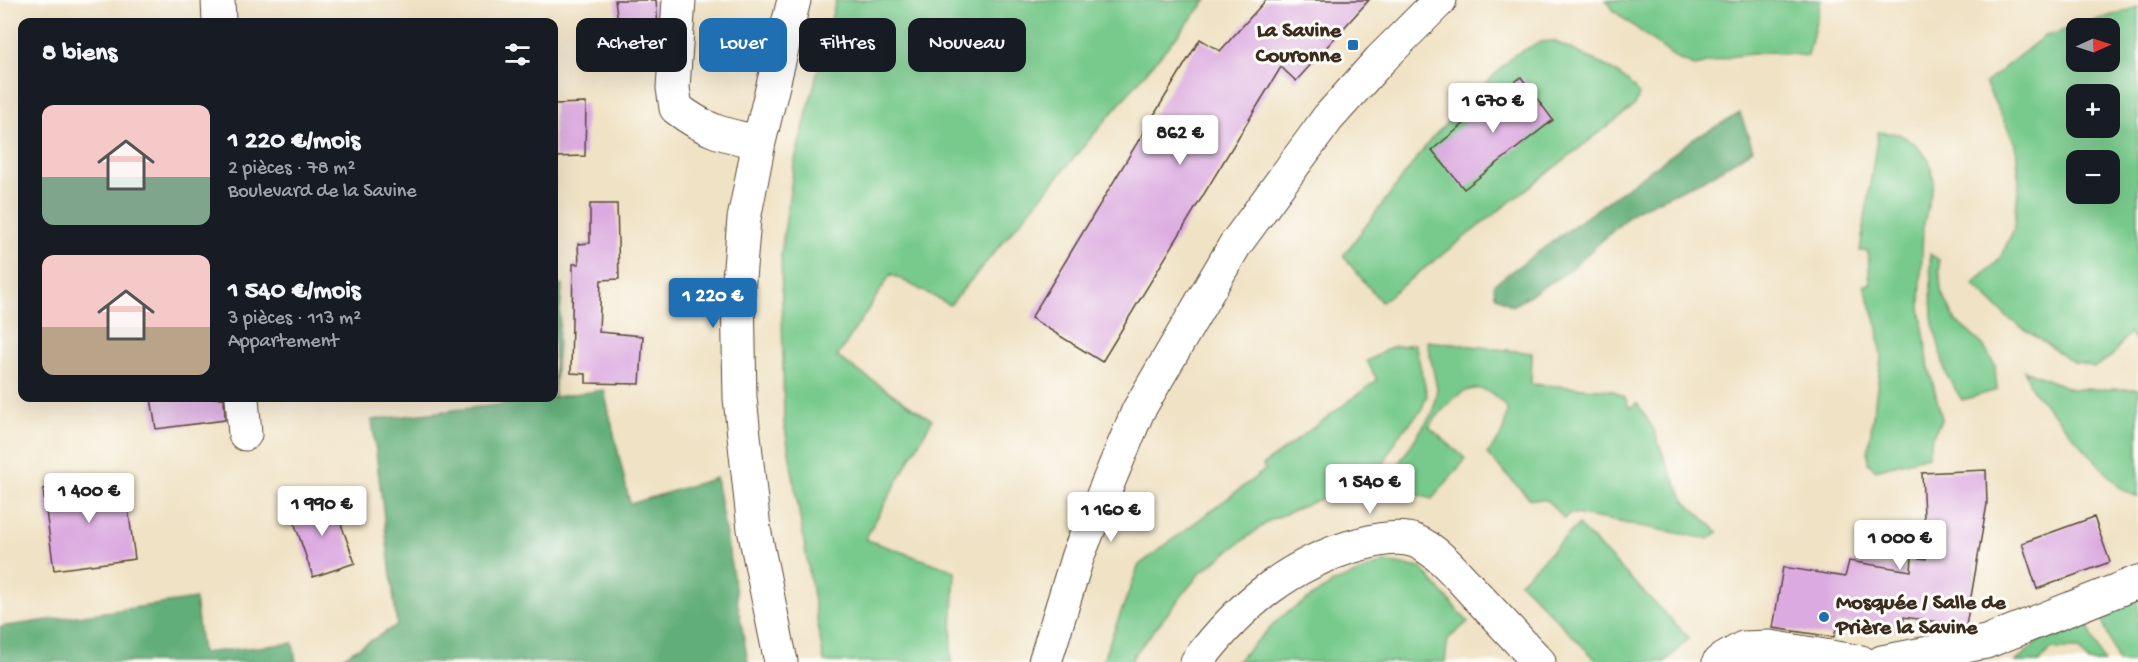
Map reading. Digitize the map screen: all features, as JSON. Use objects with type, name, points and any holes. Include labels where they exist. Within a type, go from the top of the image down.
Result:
[{"type":"street","points":[[218,0],[219,18]]},
{"type":"street","points":[[679,0],[673,88],[676,108],[693,121],[723,135],[759,142]]},
{"type":"street","points":[[781,662],[754,529],[740,398],[738,291],[744,219],[759,142],[794,0]]},
{"type":"street","points":[[1045,662],[1078,555],[1138,411],[1235,245],[1328,118],[1380,60],[1440,0]]},
{"type":"street","points":[[242,402],[244,434]]},
{"type":"street","points":[[1197,662],[1218,634],[1257,597],[1300,567],[1349,547],[1382,539],[1414,541],[1445,562],[1539,662]]},
{"type":"street","points":[[1882,662],[1986,642],[2138,582]]},
{"type":"street","points":[[1719,662],[1743,648],[1770,647],[1861,662]]},
{"type":"green space","points":[[836,0],[1207,0],[950,305],[891,274],[837,357],[932,420],[865,539],[955,571],[952,662],[824,662],[784,422],[781,253],[794,164],[818,72],[896,72],[896,18],[831,18]]},
{"type":"green space","points":[[1606,0],[1821,0],[1808,56],[1771,52],[1734,56],[1695,66],[1677,59],[1614,11]]},
{"type":"green space","points":[[2138,7],[2138,344],[2129,333],[2112,356],[2095,367],[2073,362],[2008,318],[1973,284],[1999,260],[2014,229],[2019,182],[2016,145],[1985,83],[2043,37],[2066,30],[2066,72],[2120,72],[2120,18],[2103,18]]},
{"type":"green space","points":[[1554,41],[1601,64],[1623,78],[1639,95],[1635,105],[1381,302],[1343,256],[1432,138],[1514,55],[1540,42]]},
{"type":"green space","points":[[1740,113],[1753,149],[1713,175],[1635,211],[1566,273],[1512,306],[1495,295],[1494,284],[1695,138]]},
{"type":"green space","points":[[1878,132],[1899,134],[1914,143],[1929,160],[1934,181],[1923,227],[1920,307],[1929,368],[1942,419],[1932,437],[1928,456],[1876,470],[1868,463],[1868,452],[1881,359],[1878,328],[1864,285],[1870,284],[1868,251],[1860,251]]},
{"type":"green space","points":[[1930,254],[1939,260],[1941,291],[1956,321],[1983,345],[1995,366],[1997,390],[1962,400],[1946,374],[1932,318]]},
{"type":"green space","points":[[562,285],[558,341],[558,286]]},
{"type":"green space","points":[[1427,341],[1532,353],[1531,384],[1612,390],[1625,398],[1630,408],[1637,403],[1654,430],[1667,465],[1684,500],[1718,532],[1709,539],[1570,513],[1564,519],[1547,500],[1530,499],[1487,454],[1502,434],[1507,409],[1496,397],[1485,390],[1465,391],[1447,406],[1429,427],[1466,459],[1432,499],[1395,489],[1395,476],[1401,460],[1433,412],[1437,388]]},
{"type":"green space","points":[[1415,344],[1427,395],[1421,411],[1398,436],[1374,483],[1329,495],[1269,521],[1201,572],[1134,655],[1131,662],[1102,662],[1139,565],[1265,470],[1263,465],[1377,380],[1367,361],[1391,347]]},
{"type":"green space","points":[[2024,370],[2071,389],[2138,389],[2138,497],[2121,489],[2033,391]]},
{"type":"green space","points":[[604,390],[630,504],[716,478],[748,662],[335,662],[397,625],[372,420],[521,402],[558,402],[558,396]]},
{"type":"green space","points":[[1578,525],[1689,638],[1665,662],[1598,662],[1520,582]]},
{"type":"green space","points":[[1385,562],[1421,568],[1468,622],[1448,639],[1445,662],[1236,662],[1282,616],[1333,583]]},
{"type":"green space","points":[[2138,598],[2138,662],[2118,662],[2098,609]]},
{"type":"green space","points":[[195,599],[202,653],[293,643],[296,662],[0,662],[0,627]]},
{"type":"green space","points":[[2084,618],[2104,662],[2088,662],[2079,649],[2051,649],[2039,662],[2014,662],[2053,631]]},
{"type":"building","points":[[615,0],[656,0],[657,18],[618,18]]},
{"type":"building","points":[[1266,0],[1369,0],[1296,81],[1281,67],[1102,362],[1031,318],[1200,39],[1220,51]]},
{"type":"building","points":[[1521,77],[1553,120],[1464,189],[1432,150]]},
{"type":"building","points":[[586,103],[585,156],[558,157],[558,104]]},
{"type":"building","points":[[590,204],[617,204],[619,279],[601,280],[599,332],[643,336],[640,384],[586,383],[586,374],[571,373],[573,264],[579,264],[578,244],[590,243]]},
{"type":"building","points":[[152,402],[224,402],[225,420],[156,429]]},
{"type":"building","points":[[1986,470],[1987,504],[1966,626],[1904,617],[1902,632],[1838,622],[1834,637],[1773,628],[1783,567],[1845,577],[1849,561],[1911,571],[1912,557],[1926,559],[1922,473]]},
{"type":"building","points":[[124,477],[135,559],[54,570],[43,489]]},
{"type":"building","points":[[331,496],[355,563],[313,577],[290,510]]},
{"type":"building","points":[[2094,517],[2110,562],[2037,589],[2022,543]]},
{"type":"place","name":"La Savine Couronne","points":[[1353,45]]},
{"type":"place","name":"Mosquée / Salle de Prière la Savine","points":[[1824,617]]}]
